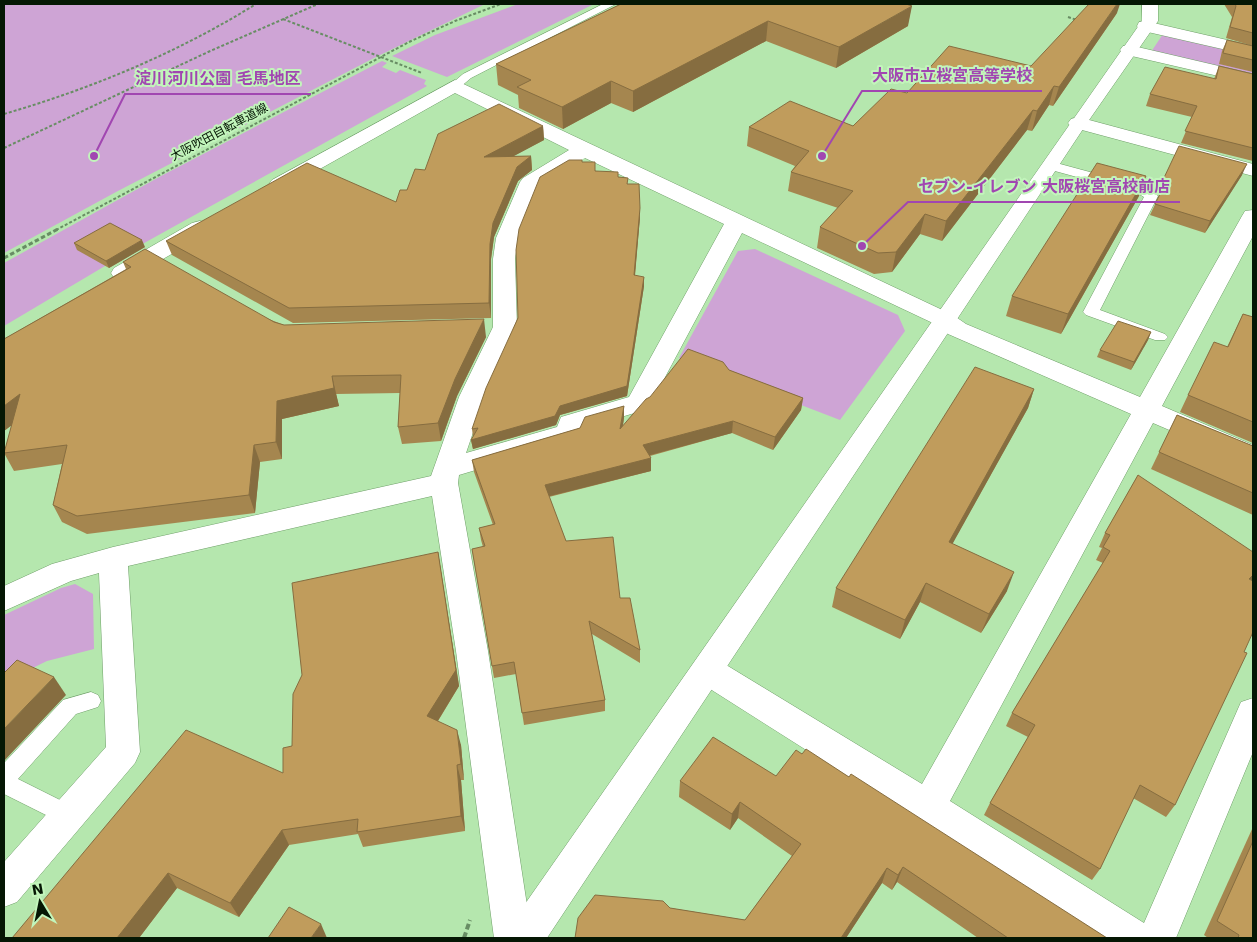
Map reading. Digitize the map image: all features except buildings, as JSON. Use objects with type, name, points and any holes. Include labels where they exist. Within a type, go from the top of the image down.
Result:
[{"type":"street","points":[[525,938],[1129,50],[1148,15],[1253,51]]},
{"type":"street","points":[[1129,50],[1253,79]]},
{"type":"street","points":[[264,192],[455,86],[584,150],[945,320],[957,329],[1253,456]]},
{"type":"street","points":[[1078,123],[1253,170]]},
{"type":"street","points":[[513,938],[445,476],[472,397],[505,327],[504,260],[507,238],[530,182],[584,150]]},
{"type":"street","points":[[102,285],[220,216]]},
{"type":"street","points":[[928,807],[1148,411],[1253,216]]},
{"type":"street","points":[[4,599],[63,572],[113,558],[445,476],[570,432],[570,423],[639,403],[737,221]]},
{"type":"street","points":[[151,255],[177,270]]},
{"type":"street","points":[[476,328],[505,327]]},
{"type":"street","points":[[4,889],[123,752],[113,558]]},
{"type":"street","points":[[707,670],[928,807],[1132,938]]},
{"type":"street","points":[[1158,938],[1253,712]]},
{"type":"lane","points":[[455,86],[467,76],[611,4]]},
{"type":"lane","points":[[1049,165],[1144,191],[1151,196],[1091,312],[1160,337]]},
{"type":"lane","points":[[4,778],[70,706],[91,701]]},
{"type":"lane","points":[[4,783],[68,815]]},
{"type":"path","points":[[4,114],[113,77],[205,35],[256,4]]},
{"type":"path","points":[[4,148],[318,4]]},
{"type":"path","points":[[484,8],[494,4]]},
{"type":"path","name":"大阪吹田自転車道線","points":[[4,258],[169,168],[381,58],[484,8],[501,4]]},
{"type":"path","points":[[1068,18],[1085,22]]},
{"type":"path","points":[[283,19],[455,86]]},
{"type":"shaded area","points":[[4,4],[485,4],[374,58],[116,192],[4,253]]},
{"type":"shaded area","points":[[518,4],[594,4],[447,77],[392,56],[435,35]]},
{"type":"shaded area","points":[[1163,34],[1253,55],[1253,76],[1151,52]]},
{"type":"shaded area","points":[[382,61],[387,63],[382,67],[396,73],[400,70],[426,80],[424,84],[427,86],[137,247],[4,326],[4,263],[161,176]]},
{"type":"shaded area","points":[[755,249],[898,315],[905,331],[840,420],[679,358],[738,251]]},
{"type":"shaded area","points":[[75,584],[93,594],[94,649],[47,661],[4,682],[4,615],[61,588]]},
{"type":"place","name":"淀川河川公園 毛馬地区","points":[[94,156]]},
{"type":"place","name":"大阪市立桜宮高等学校","points":[[822,156]]},
{"type":"place","name":"セブン-イレブン 大阪桜宮高校前店","points":[[862,246]]}]
